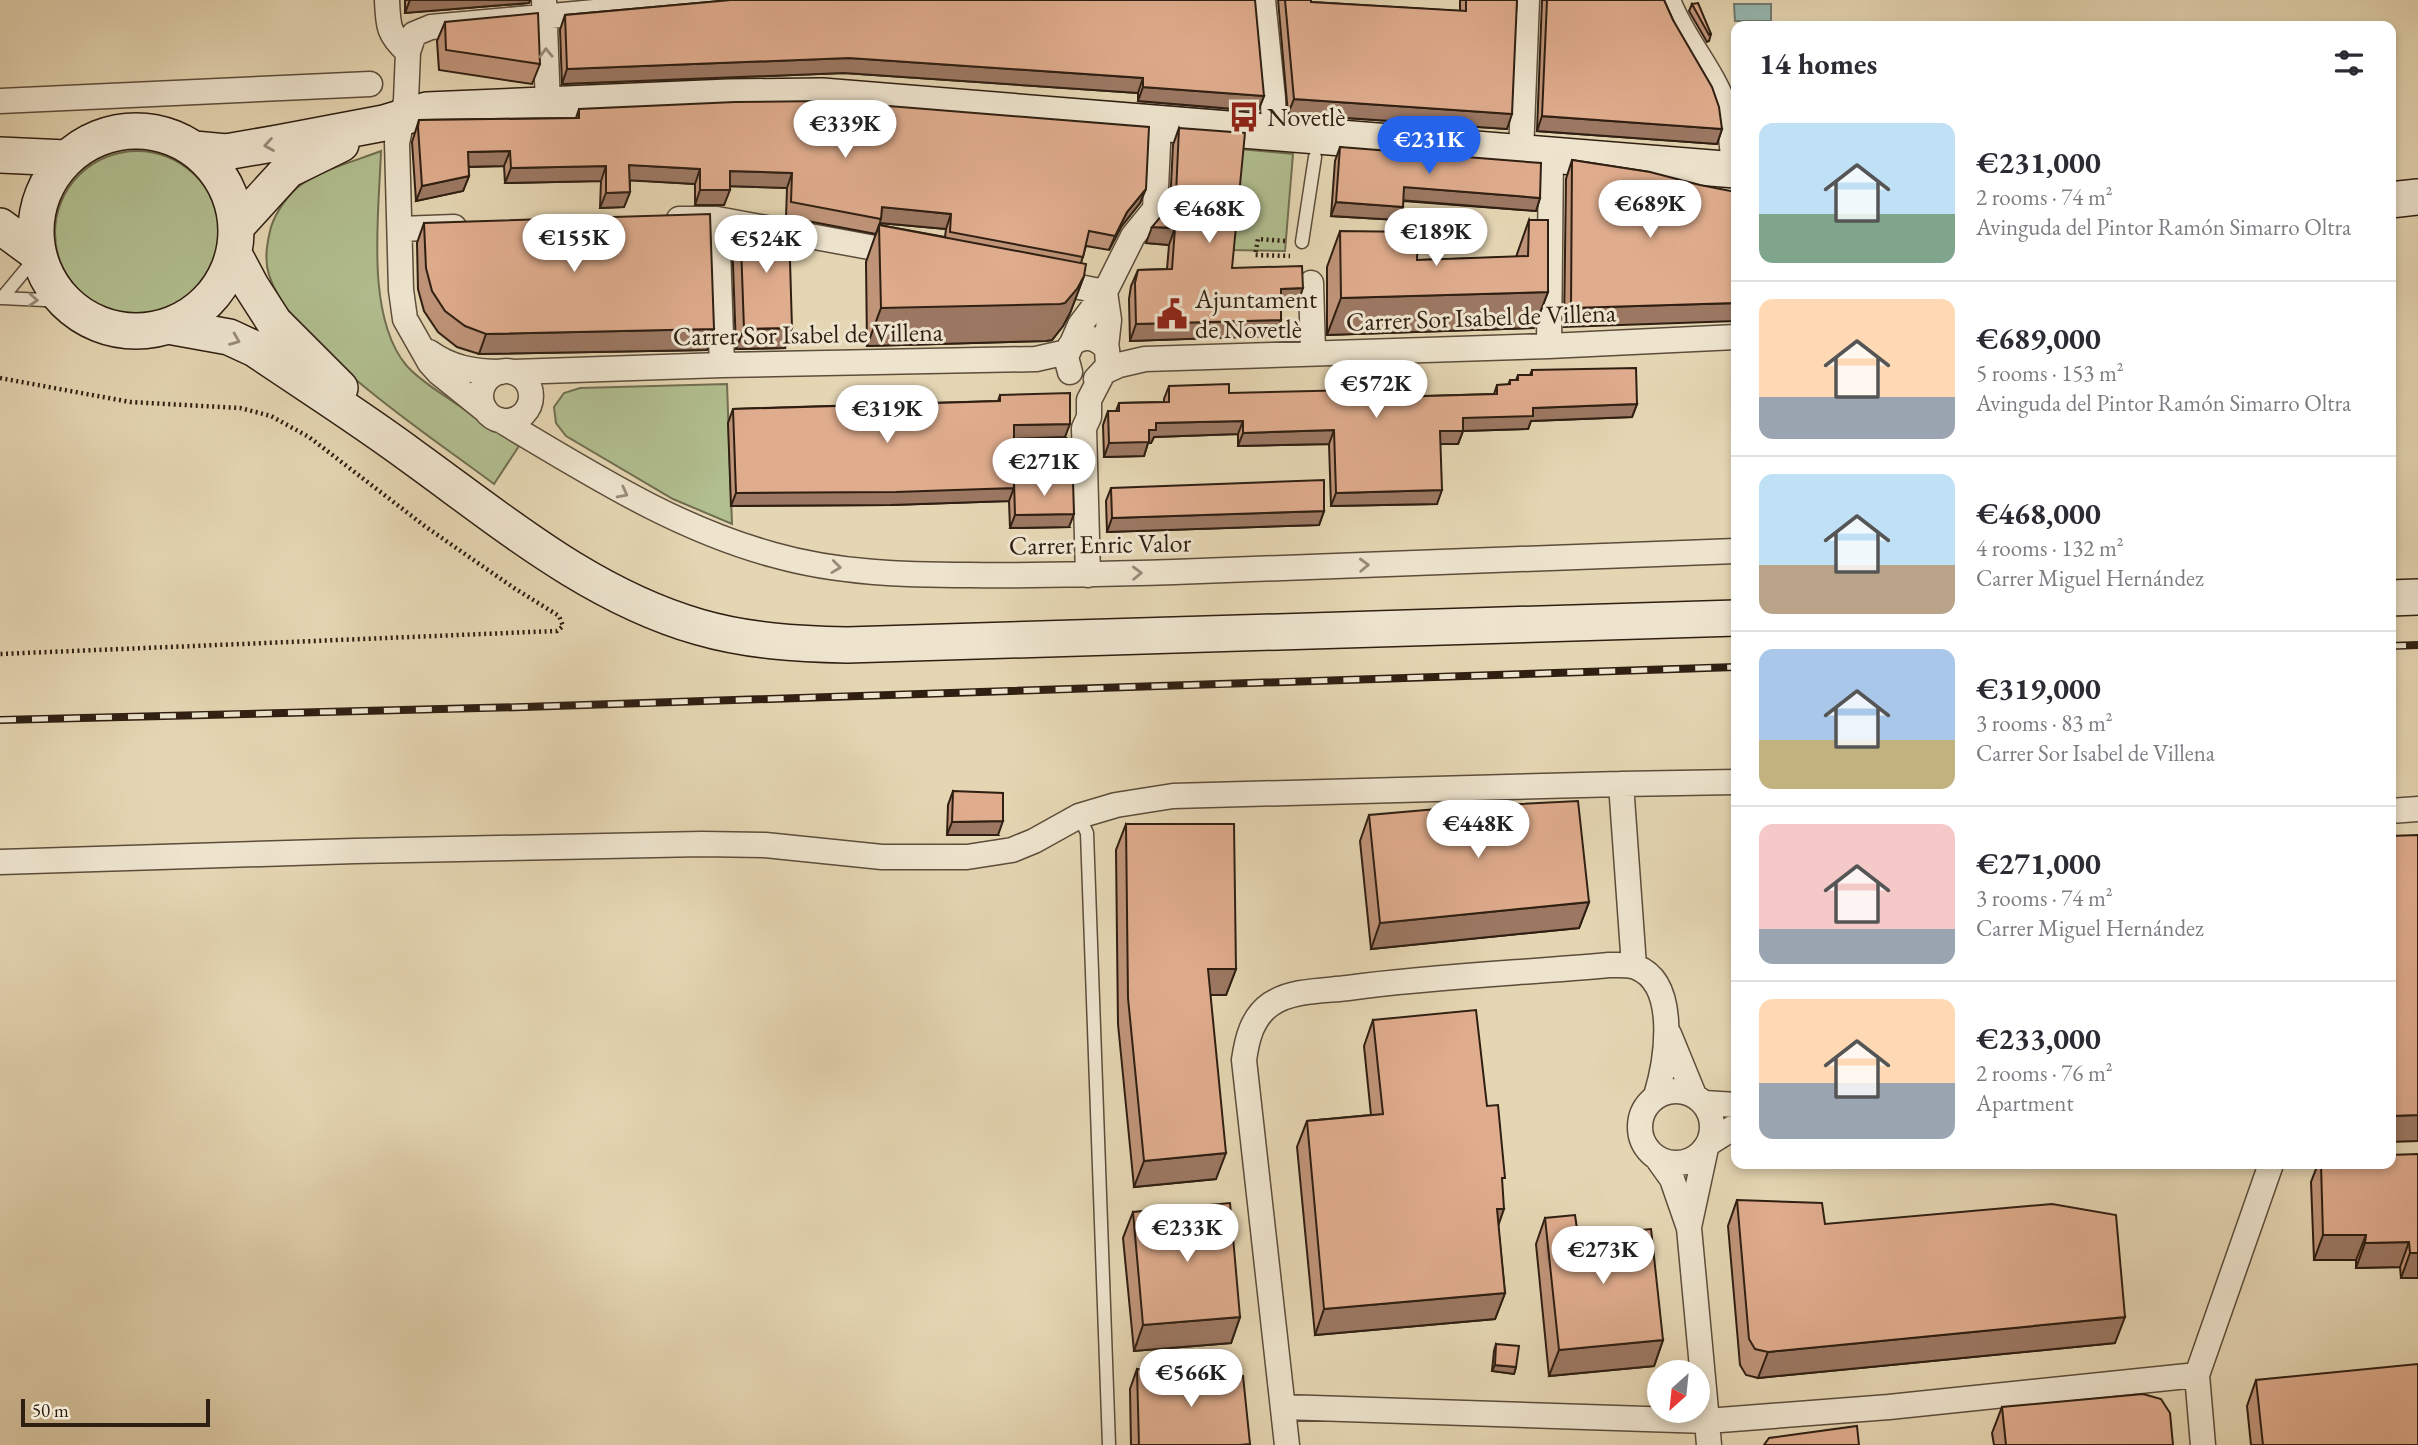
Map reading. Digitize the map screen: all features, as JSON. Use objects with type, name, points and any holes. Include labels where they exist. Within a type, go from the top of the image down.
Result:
[{"type":"main road","points":[[194,149],[226,152],[394,120],[426,110],[729,97],[822,96],[1274,132],[1316,146],[1536,154],[1731,170]]},
{"type":"main road","points":[[394,120],[288,170],[235,240],[220,285],[198,310],[168,326],[141,331],[113,328],[87,318],[65,302],[48,279],[38,254],[36,219],[46,186],[66,158],[89,142],[115,133],[142,131],[169,137],[194,149],[216,170],[230,197],[235,240],[275,322],[400,447]]},
{"type":"main road","points":[[0,155],[66,158]]},
{"type":"main road","points":[[2396,199],[2418,197]]},
{"type":"main road","points":[[0,226],[38,254]]},
{"type":"main road","points":[[168,326],[218,334],[255,349],[400,447],[538,548],[607,589],[639,605],[699,627],[768,640],[847,645],[1731,618]]},
{"type":"main road","points":[[2396,598],[2418,597]]},
{"type":"street","points":[[387,0],[390,32],[394,40],[408,52],[414,34],[424,28],[544,9],[725,0]]},
{"type":"street","points":[[1263,0],[1274,132]]},
{"type":"street","points":[[1527,0],[1549,346]]},
{"type":"street","points":[[1668,0],[1675,18],[1704,65],[1726,109],[1731,143]]},
{"type":"street","points":[[544,9],[548,105]]},
{"type":"street","name":"Carrer Enric Valor","points":[[408,52],[409,82],[394,120],[402,304],[405,319],[430,363],[446,381],[493,415],[651,508],[716,537],[776,556],[820,565],[924,575],[1088,575],[1731,551]]},
{"type":"street","points":[[0,101],[370,84]]},
{"type":"street","points":[[1070,362],[1080,325],[1105,292],[1133,236],[1154,209],[1159,123]]},
{"type":"street","points":[[657,220],[717,219],[931,258]]},
{"type":"street","points":[[717,219],[722,365]]},
{"type":"street","points":[[400,229],[481,226]]},
{"type":"street","points":[[1025,276],[1105,292]]},
{"type":"street","points":[[1311,283],[1313,352]]},
{"type":"street","points":[[1088,575],[1084,428],[1089,416],[1089,400],[1105,361],[1109,320],[1105,292]]},
{"type":"street","points":[[1084,428],[1077,416],[1078,386],[1070,362],[1075,341],[1089,337],[1096,339],[1105,361]]},
{"type":"street","name":"Carrer Sor Isabel de Villena","points":[[1105,361],[1119,365],[1145,359],[1731,337]]},
{"type":"street","name":"Carrer Sor Isabel de Villena","points":[[421,347],[455,367],[485,372],[1036,359],[1070,362]]},
{"type":"street","points":[[1070,362],[1088,381],[1105,361]]},
{"type":"street","name":"Carrer Sor Isabel de Villena","points":[[530,401],[548,387],[581,370]]},
{"type":"street","points":[[507,372],[526,381],[530,401],[526,411],[514,419],[493,415],[481,394],[483,386],[493,374],[507,372]]},
{"type":"street","points":[[0,862],[702,844],[765,845],[882,857],[967,857],[1012,849],[1034,841],[1079,816],[1116,805],[1173,796],[1731,782]]},
{"type":"street","points":[[1621,784],[1634,966]]},
{"type":"street","points":[[2396,811],[2418,809]]},
{"type":"street","points":[[1287,1445],[1244,1060],[1247,1040],[1258,1018],[1270,1005],[1287,996],[1413,979],[1609,965],[1634,966],[1644,971],[1661,996],[1668,1030],[1699,1099],[1710,1114],[1712,1124],[1689,1228]]},
{"type":"street","points":[[1656,1097],[1663,1072],[1668,1030]]},
{"type":"street","points":[[1708,1433],[1689,1228],[1672,1179],[1647,1149],[1641,1138],[1639,1125],[1646,1105],[1667,1091],[1682,1091],[1699,1099],[1731,1104]]},
{"type":"street","points":[[1657,1158],[1669,1162],[1685,1162],[1697,1157],[1707,1146],[1731,1129]]},
{"type":"street","points":[[2203,1445],[2197,1375],[2269,1169]]},
{"type":"street","points":[[1283,1407],[1708,1433],[1889,1407],[2197,1375]]},
{"type":"lane","points":[[1302,242],[1316,146]]},
{"type":"lane","points":[[38,254],[2,298],[65,302]]},
{"type":"lane","points":[[1079,816],[1087,833],[1109,1445]]},
{"type":"path","points":[[1298,256],[1255,255],[1258,239],[1302,242]]},
{"type":"path","points":[[0,378],[130,402],[240,408],[271,416],[309,437],[426,527],[559,616],[562,626],[557,631],[517,633],[0,654]]},
{"type":"green space","points":[[1239,149],[1293,154],[1285,251],[1230,250]]},
{"type":"green space","points":[[137,151],[168,158],[195,175],[212,202],[219,233],[212,264],[195,291],[168,308],[137,315],[106,308],[79,291],[62,264],[55,233],[62,202],[79,175],[106,158]]},
{"type":"green space","points":[[381,151],[377,262],[385,319],[393,344],[406,365],[422,380],[519,446],[494,484],[402,416],[334,361],[283,303],[269,275],[267,251],[271,227],[279,209],[292,193],[320,174]]},
{"type":"green space","points":[[727,384],[732,524],[673,499],[566,436],[556,423],[554,407],[564,393],[580,388]]},
{"type":"water","points":[[1734,4],[1771,4],[1771,21],[1735,21]]},
{"type":"building","points":[[731,0],[1255,0],[1264,96],[1143,87],[1143,78],[849,58],[567,69],[565,15]]},
{"type":"building","points":[[1285,0],[1466,11],[1466,0],[1517,0],[1512,114],[1294,99]]},
{"type":"building","points":[[1547,0],[1664,0],[1712,87],[1719,107],[1722,129],[1542,116]]},
{"type":"building","points":[[1698,3],[1711,34],[1709,35],[1692,4]]},
{"type":"building","points":[[538,13],[540,64],[446,50],[445,22]]},
{"type":"building","points":[[827,101],[1149,127],[1146,189],[1127,212],[1115,236],[1089,231],[1083,257],[950,232],[951,214],[882,207],[881,219],[791,202],[792,173],[730,171],[730,190],[700,190],[700,169],[629,165],[630,192],[606,193],[606,166],[511,168],[510,151],[468,152],[469,176],[422,186],[419,120],[579,118],[579,109]]},
{"type":"building","points":[[1179,128],[1245,133],[1232,268],[1302,266],[1303,288],[1281,289],[1281,320],[1136,324],[1135,283],[1138,270],[1172,269],[1175,228],[1152,227],[1173,202],[1176,194]]},
{"type":"building","points":[[1340,147],[1541,163],[1540,198],[1404,187],[1403,207],[1336,202]]},
{"type":"building","points":[[1572,160],[1650,172],[1731,191],[1731,303],[1571,308]]},
{"type":"building","points":[[710,214],[714,329],[486,334],[465,326],[445,311],[432,291],[426,268],[424,223]]},
{"type":"building","points":[[740,217],[789,227],[792,328],[744,329]]},
{"type":"building","points":[[1529,220],[1548,220],[1548,292],[1341,298],[1340,231],[1418,232],[1417,260],[1528,256]]},
{"type":"building","points":[[879,225],[1086,264],[1084,276],[1065,303],[1060,304],[881,308]]},
{"type":"building","points":[[1636,368],[1637,404],[1533,408],[1533,416],[1463,418],[1463,431],[1440,431],[1442,490],[1336,493],[1334,430],[1243,433],[1243,421],[1156,423],[1156,430],[1149,430],[1149,442],[1109,443],[1108,411],[1119,411],[1119,403],[1169,402],[1169,386],[1229,384],[1229,393],[1355,390],[1355,398],[1497,394],[1497,385],[1510,384],[1510,380],[1518,380],[1518,375],[1532,375],[1532,370]]},
{"type":"building","points":[[1070,393],[1070,424],[1014,425],[1014,488],[736,493],[733,409],[1000,401],[1000,395]]},
{"type":"building","points":[[1324,480],[1324,511],[1112,518],[1111,488]]},
{"type":"building","points":[[1014,481],[1073,481],[1074,514],[1015,515]]},
{"type":"building","points":[[953,791],[1003,793],[1003,821],[952,822]]},
{"type":"building","points":[[1578,801],[1589,902],[1380,923],[1369,815]]},
{"type":"building","points":[[1126,824],[1234,824],[1236,969],[1208,969],[1226,1153],[1144,1161],[1128,998]]},
{"type":"building","points":[[2418,835],[2418,1115],[2396,1116],[2396,836]]},
{"type":"building","points":[[1476,1010],[1487,1106],[1498,1105],[1505,1178],[1502,1178],[1504,1209],[1497,1209],[1505,1293],[1324,1309],[1307,1121],[1383,1114],[1373,1020]]},
{"type":"building","points":[[2418,1154],[2418,1253],[2410,1253],[2409,1242],[2365,1243],[2366,1235],[2323,1235],[2321,1169],[2396,1169],[2396,1155]]},
{"type":"building","points":[[1737,1200],[1822,1203],[1825,1224],[2052,1204],[2116,1215],[2125,1317],[1768,1352],[1755,1349],[1749,1339]]},
{"type":"building","points":[[1230,1203],[1240,1317],[1143,1325],[1133,1212]]},
{"type":"building","points":[[1575,1215],[1578,1236],[1651,1229],[1663,1340],[1559,1350],[1545,1218]]},
{"type":"building","points":[[1496,1344],[1519,1346],[1516,1367],[1495,1365]]},
{"type":"building","points":[[2418,1364],[2418,1445],[2263,1445],[2256,1380]]},
{"type":"building","points":[[1137,1369],[1243,1376],[1250,1444],[1139,1445]]},
{"type":"building","points":[[2143,1394],[2161,1399],[2170,1413],[2173,1445],[2006,1445],[2002,1407]]},
{"type":"building","points":[[1857,1426],[1859,1445],[1764,1445],[1769,1438]]},
{"type":"railway","points":[[2396,646],[2418,645]]},
{"type":"railway","points":[[0,720],[524,707],[1731,667]]},
{"type":"place","name":"Novetlè","points":[[1244,117]]},
{"type":"place","name":"Ajuntament de Novetlè","points":[[1172,314]]}]
